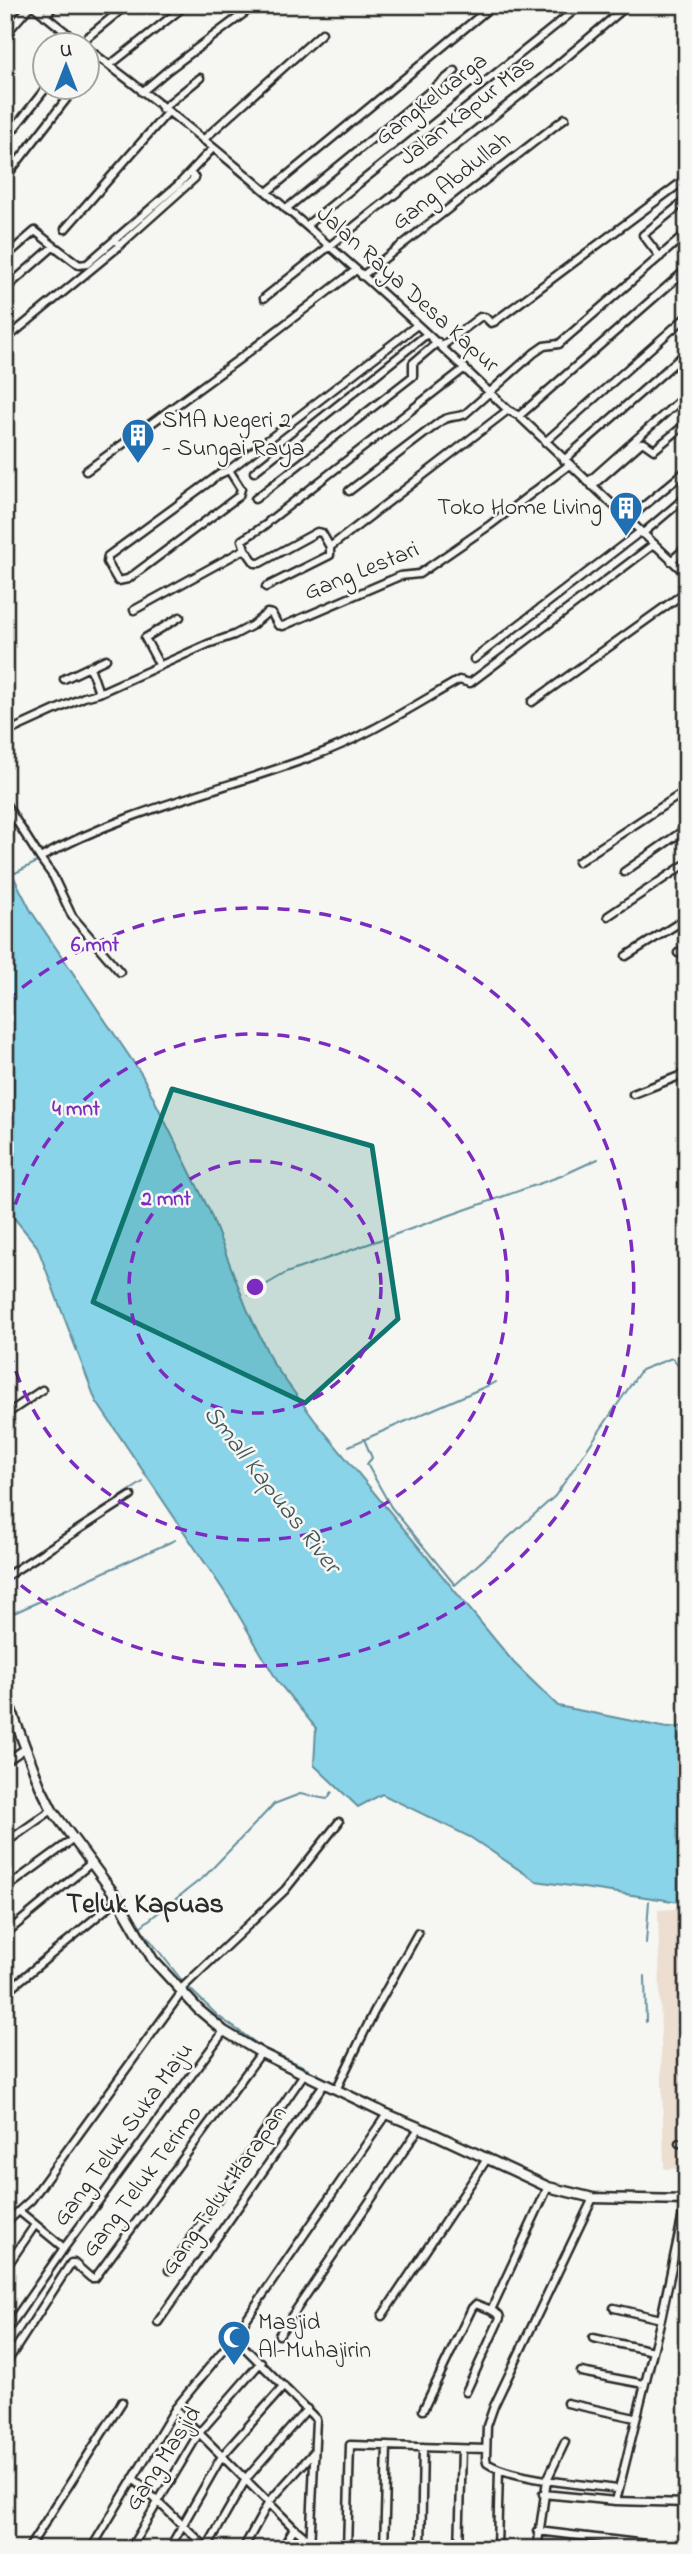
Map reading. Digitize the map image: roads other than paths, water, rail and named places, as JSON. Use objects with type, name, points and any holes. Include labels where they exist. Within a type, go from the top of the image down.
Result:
[{"type":"main road","points":[[5,1694],[52,1810],[118,1899],[153,1960],[181,1991],[224,2031],[261,2053],[336,2090],[548,2187],[593,2198],[686,2200]]},
{"type":"street","points":[[5,35],[31,5],[42,9],[66,32]]},
{"type":"street","points":[[42,9],[55,5]]},
{"type":"street","points":[[95,32],[127,5]]},
{"type":"street","points":[[110,65],[186,5]]},
{"type":"street","points":[[142,92],[255,5]]},
{"type":"street","points":[[267,192],[493,5]]},
{"type":"street","name":"GangKeluarga","points":[[307,225],[581,5]]},
{"type":"street","name":"Jalan Kapur Mas","points":[[264,298],[543,77],[628,5]]},
{"type":"street","points":[[203,140],[322,33]]},
{"type":"street","name":"Jalan Raya Desa Kapur","points":[[102,60],[307,225],[440,344],[508,410],[519,416],[687,575]]},
{"type":"street","points":[[286,209],[455,71]]},
{"type":"street","points":[[65,229],[165,111],[200,78]]},
{"type":"street","points":[[5,140],[35,102]]},
{"type":"street","points":[[5,178],[64,102]]},
{"type":"street","name":"Gang Abdullah","points":[[362,276],[565,118]]},
{"type":"street","points":[[5,340],[172,195],[213,148]]},
{"type":"street","points":[[255,499],[413,376],[413,363],[480,317],[494,322],[687,177]]},
{"type":"street","points":[[660,257],[643,235],[687,199]]},
{"type":"street","points":[[5,257],[35,232],[79,265],[84,265],[118,243]]},
{"type":"street","points":[[349,491],[441,421],[449,416],[463,415],[544,346],[559,344],[687,233]]},
{"type":"street","points":[[5,289],[54,246]]},
{"type":"street","points":[[519,416],[687,269]]},
{"type":"street","points":[[86,471],[356,270]]},
{"type":"street","points":[[545,442],[685,318]]},
{"type":"street","points":[[229,470],[241,489],[239,496],[128,579],[116,579],[107,562],[108,556],[229,470],[417,325]]},
{"type":"street","points":[[254,472],[427,334]]},
{"type":"street","points":[[567,463],[687,352]]},
{"type":"street","points":[[267,587],[330,555],[330,547],[320,531],[260,563],[254,563],[245,549],[243,538],[268,523],[465,368]]},
{"type":"street","points":[[590,484],[687,394]]},
{"type":"street","points":[[330,547],[508,410]]},
{"type":"street","points":[[590,484],[641,443],[654,450],[687,423]]},
{"type":"street","name":"Gang Lestari","points":[[5,733],[84,696],[99,693],[243,631],[268,613],[273,615],[278,625],[283,626],[400,576],[419,574],[490,526],[567,463]]},
{"type":"street","points":[[627,520],[687,470]]},
{"type":"street","points":[[474,659],[687,496]]},
{"type":"street","points":[[40,858],[79,839],[162,806],[335,748],[413,708],[458,680],[470,683],[653,545]]},
{"type":"street","points":[[671,561],[687,547]]},
{"type":"street","points":[[134,610],[245,549]]},
{"type":"street","points":[[532,702],[687,591]]},
{"type":"street","points":[[160,666],[145,638],[180,617]]},
{"type":"street","points":[[64,679],[106,659]]},
{"type":"street","points":[[90,667],[99,693]]},
{"type":"street","points":[[578,862],[687,790]]},
{"type":"street","points":[[5,803],[53,876],[72,916],[120,972]]},
{"type":"street","points":[[624,872],[687,828]]},
{"type":"street","points":[[608,916],[687,863]]},
{"type":"street","points":[[625,956],[687,918]]},
{"type":"street","points":[[678,953],[687,947]]},
{"type":"street","points":[[633,1094],[687,1073]]},
{"type":"street","points":[[5,1415],[41,1390]]},
{"type":"street","points":[[5,1577],[131,1496]]},
{"type":"street","points":[[5,1722],[15,1716]]},
{"type":"street","points":[[5,1762],[26,1748]]},
{"type":"street","points":[[5,1843],[52,1810]]},
{"type":"street","points":[[5,2219],[9,2220],[31,2200],[59,2164],[181,1991],[285,1890],[338,1822]]},
{"type":"street","points":[[5,1889],[72,1840]]},
{"type":"street","points":[[5,1934],[90,1864]]},
{"type":"street","points":[[5,1993],[118,1899]]},
{"type":"street","points":[[336,2090],[374,2012],[418,1933]]},
{"type":"street","name":"Gang Teluk Suka Maju","points":[[19,2211],[64,2248],[224,2031]]},
{"type":"street","name":"Gang Teluk Terimo","points":[[5,2365],[71,2263],[95,2278],[261,2053]]},
{"type":"street","points":[[169,2270],[303,2074]]},
{"type":"street","name":"Gang Teluk Harapan","points":[[158,2322],[324,2084]]},
{"type":"street","points":[[93,2548],[175,2409],[234,2337],[387,2114]]},
{"type":"street","points":[[279,2335],[420,2127]]},
{"type":"street","points":[[382,2316],[487,2159]]},
{"type":"street","points":[[491,2310],[548,2187]]},
{"type":"street","points":[[593,2198],[494,2406],[487,2426],[487,2463],[499,2469],[547,2480],[618,2489]]},
{"type":"street","points":[[615,2501],[653,2350],[686,2200]]},
{"type":"street","points":[[5,2269],[35,2225]]},
{"type":"street","points":[[5,2333],[64,2248]]},
{"type":"street","points":[[423,2410],[476,2304],[491,2310],[500,2318],[466,2392]]},
{"type":"street","points":[[614,2308],[660,2319]]},
{"type":"street","points":[[234,2337],[316,2419],[310,2545]]},
{"type":"street","points":[[593,2338],[653,2350]]},
{"type":"street","name":"Gang Masjid","points":[[130,2549],[199,2433],[261,2362]]},
{"type":"street","points":[[581,2372],[644,2384]]},
{"type":"street","points":[[169,2549],[222,2456],[284,2386]]},
{"type":"street","points":[[28,2549],[122,2402]]},
{"type":"street","points":[[567,2403],[635,2418]]},
{"type":"street","points":[[175,2409],[310,2545]]},
{"type":"street","points":[[133,2478],[207,2548],[246,2479],[307,2409]]},
{"type":"street","points":[[537,2549],[543,2494],[565,2442]]},
{"type":"street","points":[[384,2549],[387,2446]]},
{"type":"street","points":[[346,2549],[349,2447],[486,2449]]},
{"type":"street","points":[[421,2549],[424,2447]]},
{"type":"street","points":[[459,2549],[462,2449]]},
{"type":"street","points":[[243,2549],[269,2502],[314,2452]]},
{"type":"street","points":[[496,2549],[499,2469]]},
{"type":"street","points":[[543,2494],[615,2501],[687,2502]]},
{"type":"street","points":[[282,2549],[294,2528]]},
{"type":"street","points":[[538,2531],[687,2549]]},
{"type":"water","name":"Small Kapuas River","points":[[5,860],[31,911],[142,1075],[209,1210],[247,1309],[272,1362],[316,1422],[514,1663],[558,1706],[667,1728],[687,1726],[687,1903],[536,1881],[470,1837],[382,1794],[358,1807],[314,1765],[316,1728],[278,1682],[228,1597],[96,1401],[37,1246],[5,1207]]},
{"type":"waterway","points":[[195,173],[214,154],[317,241]]},
{"type":"waterway","points":[[164,201],[173,193]]},
{"type":"waterway","points":[[38,309],[115,246]]},
{"type":"waterway","points":[[329,251],[349,270]]},
{"type":"waterway","points":[[102,688],[118,681]]},
{"type":"waterway","points":[[66,848],[154,812]]},
{"type":"waterway","points":[[13,874],[37,862]]},
{"type":"waterway","points":[[248,1295],[286,1273],[561,1176],[598,1159]]},
{"type":"waterway","points":[[364,1439],[372,1458],[367,1464],[391,1507],[455,1585],[555,1496],[641,1370],[672,1358],[687,1376]]},
{"type":"waterway","points":[[349,1446],[496,1382]]},
{"type":"waterway","points":[[5,1572],[143,1482]]},
{"type":"waterway","points":[[5,1617],[175,1540]]},
{"type":"waterway","points":[[5,1683],[7,1690]]},
{"type":"waterway","points":[[183,1982],[140,1927],[205,1876],[274,1804],[300,1794],[327,1799],[332,1792]]},
{"type":"waterway","points":[[646,1943],[649,1901]]},
{"type":"waterway","points":[[645,1976],[646,2022]]},
{"type":"waterway","points":[[189,1988],[218,2016],[263,2048],[309,2069]]},
{"type":"place","name":"SMA Negeri 2 - Sungai Raya","points":[[138,465]]},
{"type":"place","name":"Toko Home Living","points":[[626,538]]},
{"type":"place","name":"Masjid Al-Muhajirin","points":[[234,2367]]},
{"type":"district","name":"Teluk Kapuas","points":[[145,1905]]}]
